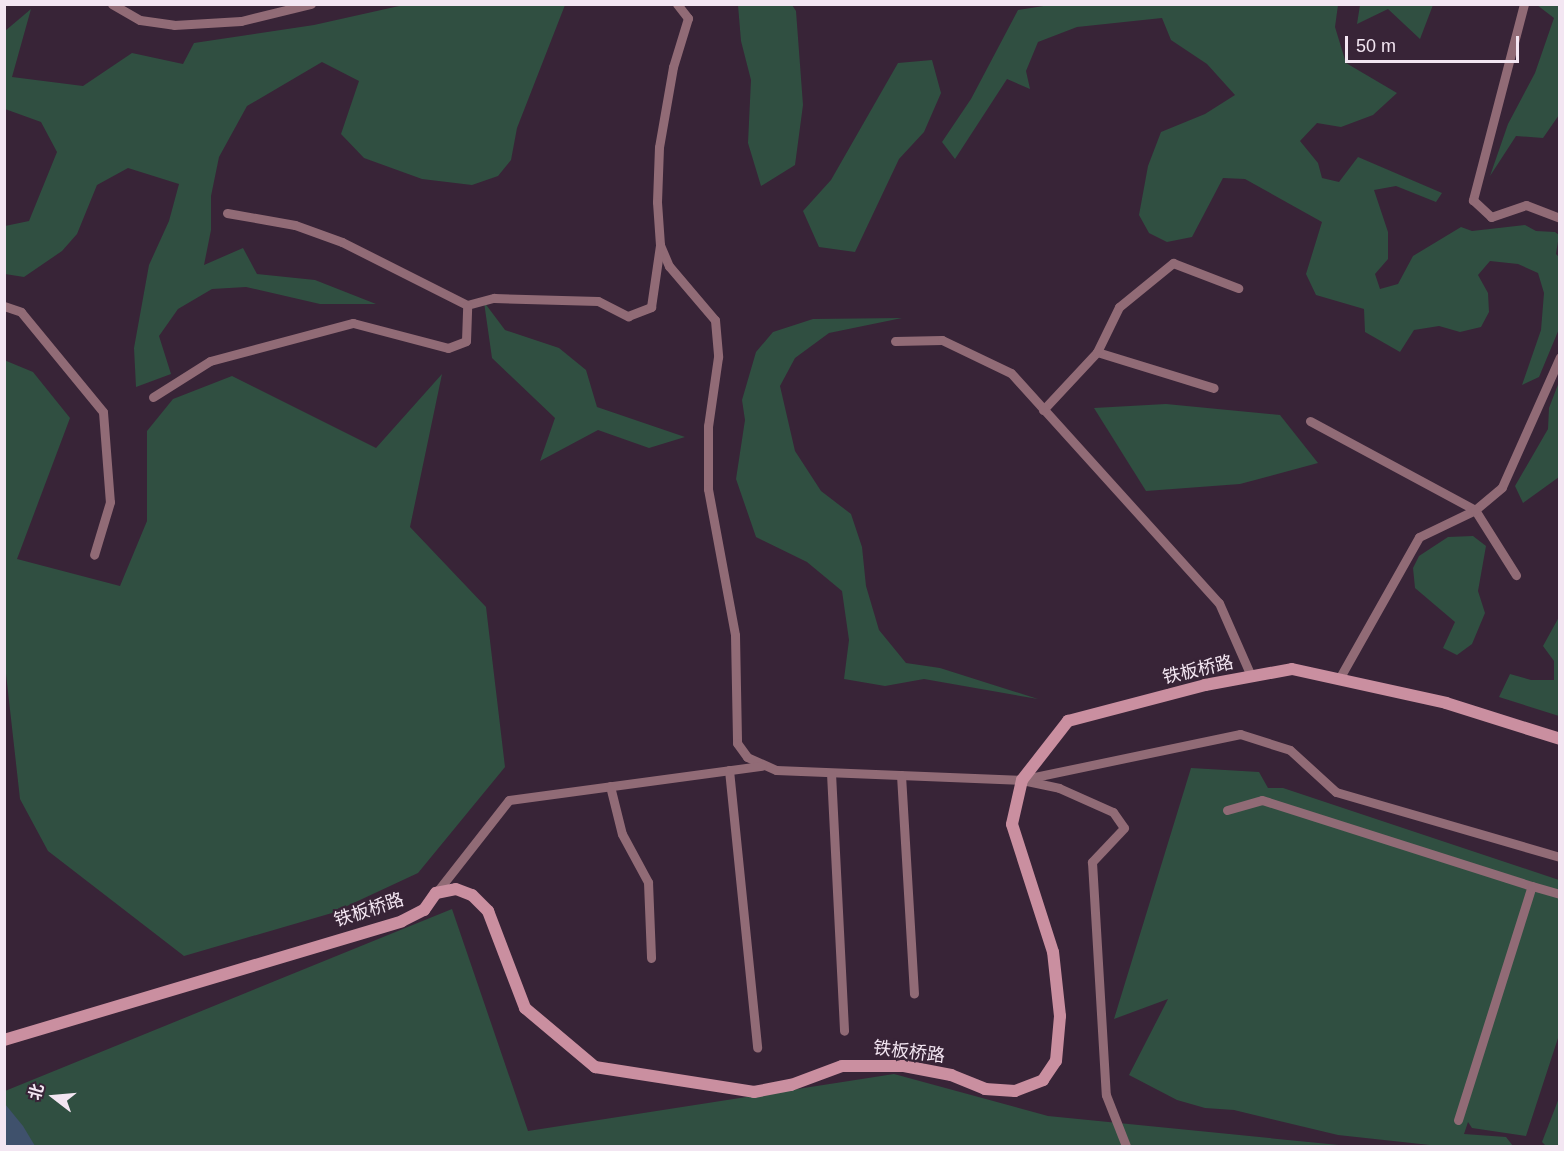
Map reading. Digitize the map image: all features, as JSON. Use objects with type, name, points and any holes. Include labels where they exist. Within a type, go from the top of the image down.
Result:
[{"type":"street","name":"铁板桥路","points":[[4,1040],[402,921],[424,910],[436,893],[456,889],[471,895],[488,911],[525,1008],[595,1067],[754,1092],[791,1085],[842,1066],[904,1066],[951,1075],[985,1089],[1015,1091],[1042,1080],[1056,1061],[1060,1016],[1053,952],[1012,824],[1022,780],[1068,722],[1251,676],[1292,669],[1446,703],[1560,739]]},
{"type":"lane","points":[[112,4],[140,20],[174,26],[241,21],[311,4]]},
{"type":"lane","points":[[227,213],[295,225],[342,242],[467,305],[494,298],[598,301],[628,316],[651,307],[660,245],[657,202],[659,147],[674,67],[688,18],[677,4]]},
{"type":"lane","points":[[1524,4],[1473,200],[1491,217],[1526,205],[1560,218]]},
{"type":"lane","points":[[660,245],[669,266],[715,320],[718,357],[708,426],[708,489],[735,635],[737,743],[747,757],[762,766],[776,770],[1022,780],[1080,796],[1113,812],[1124,828],[1092,862],[1106,1095],[1126,1146]]},
{"type":"lane","points":[[1042,410],[1097,352],[1119,307],[1173,263],[1238,288]]},
{"type":"lane","points":[[153,397],[210,361],[353,323],[448,348],[465,341],[467,305]]},
{"type":"lane","points":[[4,306],[21,312],[103,412],[110,501],[94,555]]},
{"type":"lane","points":[[895,341],[942,340],[1011,373],[1042,410],[1219,603],[1251,676]]},
{"type":"lane","points":[[1097,352],[1214,388]]},
{"type":"lane","points":[[1339,679],[1419,537],[1475,510],[1502,487],[1560,357]]},
{"type":"lane","points":[[1311,421],[1475,510],[1516,575]]},
{"type":"lane","points":[[1022,780],[1240,734],[1290,750],[1336,792],[1560,857]]},
{"type":"lane","points":[[436,893],[509,800],[762,766]]},
{"type":"lane","points":[[729,771],[757,1048]]},
{"type":"lane","points":[[831,772],[844,1030]]},
{"type":"lane","points":[[901,775],[914,994]]},
{"type":"lane","points":[[610,786],[622,834],[648,882],[651,958]]},
{"type":"lane","points":[[1227,810],[1262,800],[1560,894]]},
{"type":"lane","points":[[1458,1120],[1532,886]]},
{"type":"green space","points":[[408,4],[565,5],[517,128],[511,160],[498,176],[472,185],[422,179],[364,158],[341,134],[359,81],[322,62],[247,106],[219,157],[211,196],[211,230],[204,265],[243,248],[257,274],[315,280],[376,304],[320,304],[246,287],[212,289],[178,309],[159,336],[171,374],[136,387],[134,348],[149,265],[169,221],[179,184],[128,168],[97,185],[77,234],[62,251],[24,277],[5,274],[5,226],[29,221],[57,152],[41,122],[5,109],[5,31],[31,9],[12,77],[83,86],[132,53],[183,64],[194,43],[314,25]]},
{"type":"green space","points":[[1360,4],[1433,5],[1420,39],[1388,9],[1357,24]]},
{"type":"green space","points":[[738,5],[792,5],[796,11],[803,105],[795,165],[761,186],[748,143],[751,80],[741,41]]},
{"type":"green space","points":[[1050,5],[1338,5],[1335,27],[1346,63],[1397,93],[1373,115],[1341,127],[1317,123],[1300,141],[1318,163],[1322,178],[1339,182],[1358,157],[1442,193],[1436,202],[1396,186],[1374,190],[1388,232],[1388,259],[1375,274],[1380,289],[1398,284],[1413,256],[1461,227],[1472,231],[1525,225],[1536,231],[1555,232],[1559,235],[1556,254],[1559,257],[1559,329],[1539,377],[1522,385],[1541,330],[1544,293],[1538,273],[1518,264],[1490,261],[1478,275],[1488,293],[1489,312],[1481,327],[1460,332],[1439,326],[1414,330],[1400,352],[1365,332],[1364,309],[1316,295],[1306,274],[1322,222],[1245,179],[1223,178],[1192,237],[1167,242],[1149,233],[1139,215],[1148,166],[1161,132],[1205,114],[1235,95],[1207,64],[1171,40],[1162,18],[1077,27],[1038,42],[1026,71],[1030,89],[1007,79],[955,159],[942,142],[971,99],[1018,10]]},
{"type":"green space","points":[[1537,5],[1559,5],[1559,115],[1543,138],[1516,136],[1490,176],[1508,124],[1535,73],[1554,18]]},
{"type":"green space","points":[[932,60],[941,93],[924,132],[899,159],[855,252],[819,247],[803,211],[831,180],[898,63]]},
{"type":"green space","points":[[484,302],[505,330],[559,348],[586,370],[597,407],[685,437],[649,448],[598,430],[540,461],[555,418],[492,358]]},
{"type":"green space","points":[[902,318],[829,333],[795,358],[780,386],[795,451],[821,491],[851,514],[862,547],[866,586],[879,630],[906,663],[940,668],[1038,699],[924,679],[885,686],[844,679],[849,640],[842,591],[807,562],[756,537],[736,479],[745,420],[742,400],[756,352],[773,332],[813,319]]},
{"type":"green space","points":[[4,360],[33,372],[70,418],[17,559],[120,586],[147,521],[147,431],[173,399],[232,376],[376,448],[442,374],[410,527],[486,607],[505,767],[418,873],[332,913],[184,956],[48,851],[20,799],[5,665]]},
{"type":"green space","points":[[1559,382],[1559,477],[1523,503],[1515,486],[1548,429],[1549,408]]},
{"type":"green space","points":[[1166,404],[1280,415],[1318,463],[1240,484],[1146,491],[1094,408]]},
{"type":"green space","points":[[1473,536],[1486,546],[1478,591],[1485,613],[1472,644],[1457,655],[1443,648],[1455,622],[1415,588],[1413,568],[1419,556],[1448,537]]},
{"type":"green space","points":[[1559,617],[1559,716],[1499,697],[1510,674],[1531,680],[1554,680],[1554,661],[1543,646]]},
{"type":"green space","points":[[1191,768],[1259,772],[1268,788],[1283,788],[1559,880],[1559,1035],[1526,1136],[1472,1128],[1468,1122],[1464,1134],[1506,1137],[1513,1146],[1439,1146],[1338,1135],[1234,1110],[1205,1108],[1177,1100],[1129,1075],[1168,999],[1114,1019]]},
{"type":"green space","points":[[452,909],[528,1131],[894,1074],[1048,1116],[1349,1146],[5,1146],[5,1091]]},
{"type":"green space","points":[[1559,1098],[1559,1146],[1546,1146],[1542,1142]]},
{"type":"water","points":[[5,1104],[23,1126],[35,1146],[5,1146]]}]
